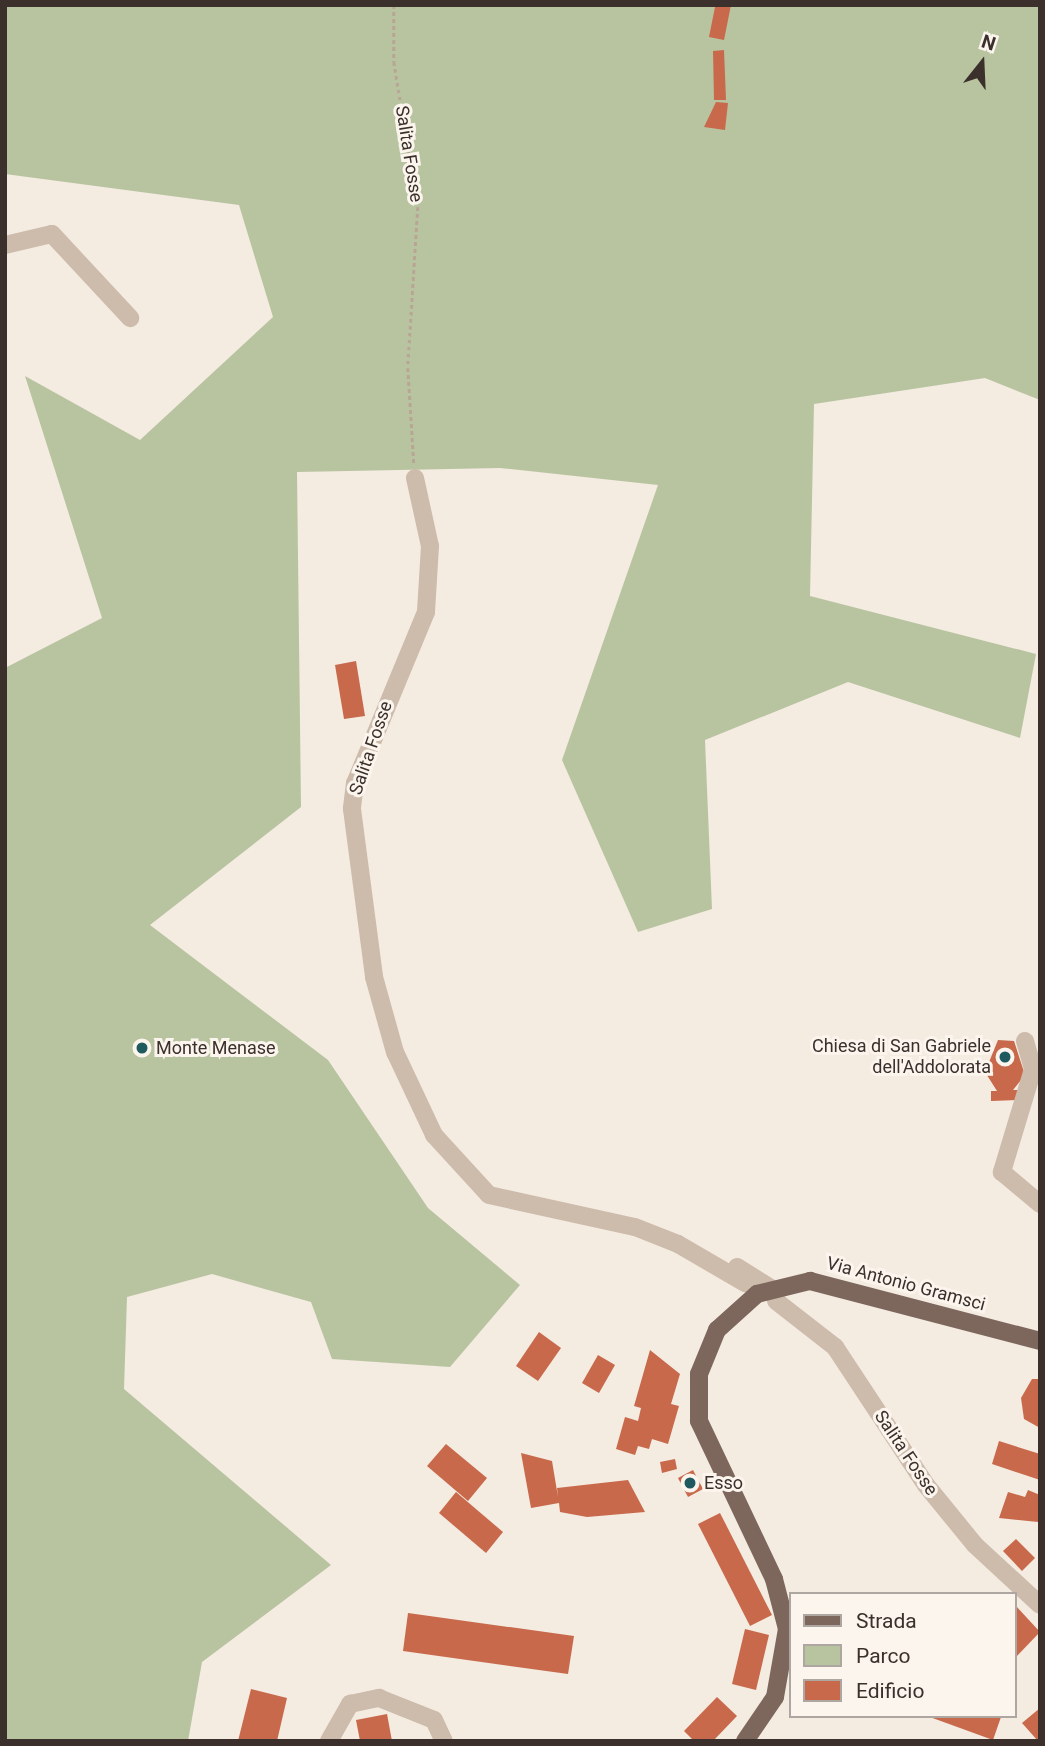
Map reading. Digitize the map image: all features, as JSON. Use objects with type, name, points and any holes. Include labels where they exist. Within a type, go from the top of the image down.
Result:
[{"type":"main road","name":"Via Antonio Gramsci","points":[[745,1741],[779,1685],[786,1615],[703,1436],[696,1397],[717,1330],[745,1301],[838,1285],[1040,1341]]},
{"type":"street","points":[[5,245],[51,234],[130,318]]},
{"type":"street","name":"Salita Fosse","points":[[415,478],[430,546],[426,612],[355,783],[352,809],[374,977],[395,1052],[434,1136],[478,1188],[510,1204],[624,1224],[678,1244],[774,1294],[835,1347],[926,1485],[975,1545],[1040,1605]]},
{"type":"street","points":[[1025,1041],[1034,1069],[1002,1172],[1040,1204]]},
{"type":"street","name":"Salita Fosse","points":[[678,1244],[745,1283]]},
{"type":"street","points":[[329,1741],[350,1704],[379,1698],[434,1720],[444,1741]]},
{"type":"path","name":"Salita Fosse","points":[[394,5],[394,62],[418,207],[408,368],[415,478]]},
{"type":"green space","points":[[5,5],[1040,5],[1040,400],[985,378],[814,404],[810,596],[1036,654],[1020,738],[848,682],[705,740],[712,909],[638,932],[562,760],[658,485],[500,468],[297,472],[301,807],[150,925],[328,1060],[428,1208],[520,1285],[450,1367],[332,1359],[311,1302],[212,1274],[127,1297],[124,1389],[331,1565],[202,1662],[188,1741],[5,1741],[5,668],[102,618],[25,376],[140,440],[273,317],[239,205],[5,174]]},
{"type":"building","points":[[731,5],[724,40],[709,37],[715,7]]},
{"type":"building","points":[[724,50],[726,100],[714,100],[713,51]]},
{"type":"building","points":[[716,102],[728,103],[725,130],[704,127]]},
{"type":"building","points":[[356,661],[365,716],[344,719],[335,665]]},
{"type":"building","name":"Chiesa di San Gabriele dell'Addolorata","points":[[998,1040],[1014,1041],[1025,1075],[1013,1090],[1019,1090],[1020,1100],[991,1101],[991,1091],[997,1091],[985,1072]]},
{"type":"building","points":[[539,1332],[561,1348],[538,1381],[516,1366]]},
{"type":"building","points":[[650,1350],[680,1374],[671,1404],[679,1406],[668,1444],[652,1439],[649,1449],[638,1446],[635,1455],[616,1449],[625,1417],[638,1421],[641,1408],[634,1406]]},
{"type":"building","points":[[598,1355],[615,1365],[599,1393],[582,1383]]},
{"type":"building","points":[[1032,1379],[1040,1379],[1040,1428],[1024,1419],[1021,1398]]},
{"type":"building","points":[[999,1441],[1040,1454],[1040,1480],[992,1464]]},
{"type":"building","points":[[446,1444],[487,1478],[468,1501],[427,1466]]},
{"type":"building","points":[[521,1453],[552,1461],[558,1497],[557,1488],[628,1480],[645,1512],[587,1517],[560,1512],[559,1503],[531,1508]]},
{"type":"building","points":[[675,1459],[677,1469],[662,1473],[660,1462]]},
{"type":"building","points":[[693,1470],[703,1489],[688,1497],[678,1478]]},
{"type":"building","points":[[1028,1490],[1040,1495],[1038,1522],[999,1518],[1008,1492],[1025,1497]]},
{"type":"building","points":[[456,1492],[503,1532],[486,1553],[439,1513]]},
{"type":"building","points":[[720,1513],[772,1615],[750,1626],[698,1524]]},
{"type":"building","points":[[1016,1539],[1035,1558],[1022,1571],[1003,1551]]},
{"type":"building","points":[[1017,1607],[1040,1632],[1017,1656]]},
{"type":"building","points":[[408,1613],[574,1636],[568,1674],[403,1651]]},
{"type":"building","points":[[745,1629],[769,1635],[756,1690],[732,1684]]},
{"type":"building","points":[[251,1689],[287,1698],[277,1741],[238,1741]]},
{"type":"building","points":[[717,1697],[737,1716],[713,1741],[694,1741],[684,1731]]},
{"type":"building","points":[[1040,1708],[1040,1741],[1038,1741],[1022,1723]]},
{"type":"building","points":[[387,1714],[392,1741],[360,1741],[356,1720]]},
{"type":"building","points":[[932,1718],[1001,1718],[993,1740]]},
{"type":"place","name":"Monte Menase","points":[[142,1048]]},
{"type":"place","name":"Chiesa di San Gabriele dell'Addolorata","points":[[1005,1057]]},
{"type":"place","name":"Esso","points":[[690,1483]]}]
